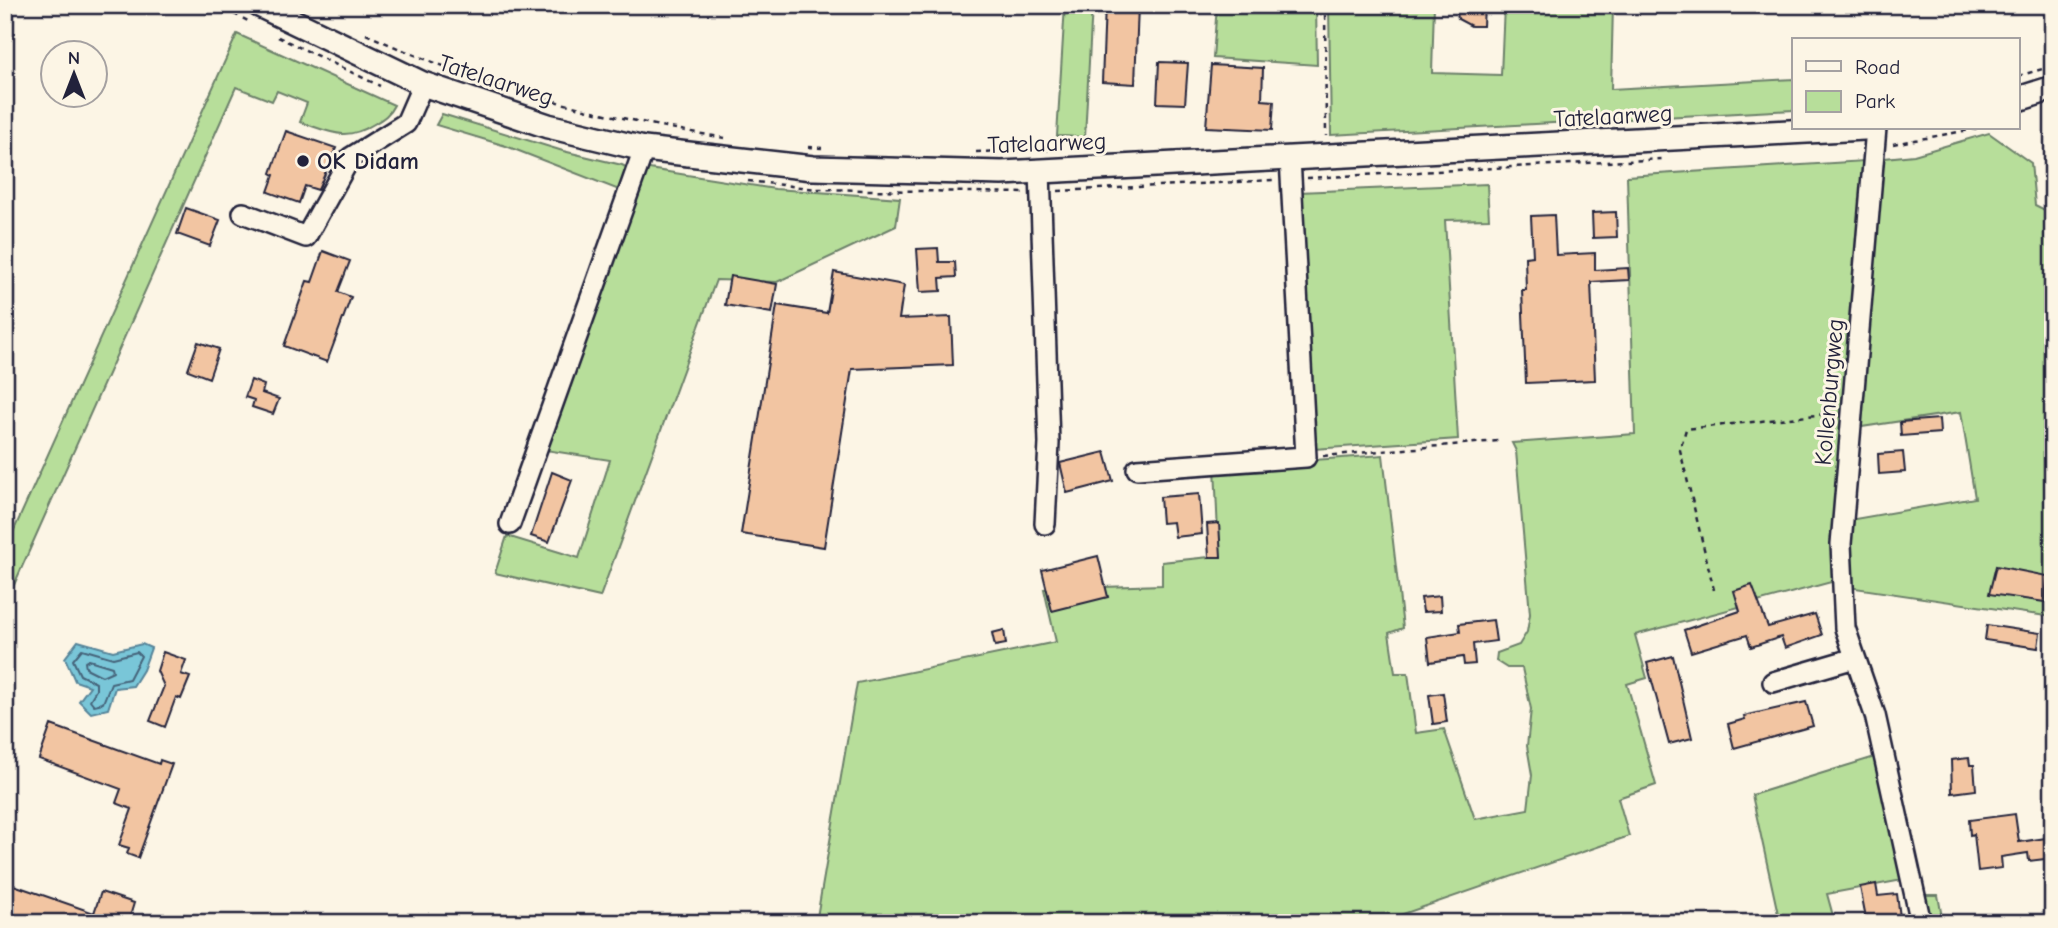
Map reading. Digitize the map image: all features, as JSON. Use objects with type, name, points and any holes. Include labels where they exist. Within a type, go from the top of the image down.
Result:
[{"type":"main road","name":"Tatelaarweg","points":[[259,5],[291,13],[423,84],[548,125],[644,149],[813,168],[909,172],[1044,160],[1327,157],[1827,130]]},
{"type":"main road","points":[[2020,99],[2053,88]]},
{"type":"street","points":[[243,213],[306,237],[350,158],[406,123],[423,84]]},
{"type":"street","name":"Kollenburgweg","points":[[1876,130],[1841,544],[1844,628],[1875,715],[1921,923]]},
{"type":"street","points":[[510,524],[644,149]]},
{"type":"street","points":[[1138,469],[1306,457],[1290,158]]},
{"type":"street","points":[[1044,160],[1049,443],[1045,524]]},
{"type":"street","points":[[1773,681],[1855,658]]},
{"type":"path","points":[[1325,5],[1327,157]]},
{"type":"path","name":"Tatelaarweg","points":[[360,31],[478,77],[570,106],[652,125],[733,139]]},
{"type":"path","points":[[2020,75],[2053,66]]},
{"type":"path","points":[[799,146],[824,148]]},
{"type":"path","name":"Tatelaarweg","points":[[967,152],[1044,160]]},
{"type":"path","points":[[1714,590],[1680,450],[1686,429],[1833,414],[1852,408]]},
{"type":"path","points":[[1306,457],[1498,441]]},
{"type":"green space","points":[[1065,5],[1092,5],[1085,137],[1057,136]]},
{"type":"green space","points":[[1217,5],[1316,5],[1317,65],[1213,58]]},
{"type":"green space","points":[[1329,5],[1434,5],[1432,73],[1501,75],[1504,5],[1613,5],[1611,89],[1792,79],[1792,110],[1331,135]]},
{"type":"green space","points":[[237,34],[394,105],[378,122],[355,133],[338,134],[300,122],[307,103],[277,91],[272,101],[236,87],[5,605],[5,550]]},
{"type":"green space","points":[[442,114],[563,151],[622,165],[626,167],[619,190],[506,146],[436,125]]},
{"type":"green space","points":[[1989,133],[2031,163],[2035,205],[2053,214],[2053,617],[1848,587],[1849,520],[1975,498],[1961,412],[1855,428],[1875,159],[1914,155]]},
{"type":"green space","points":[[1864,161],[1835,581],[1635,635],[1647,678],[1627,684],[1656,785],[1618,798],[1629,836],[1377,923],[816,923],[857,683],[1056,642],[1044,589],[1162,585],[1162,562],[1219,556],[1215,467],[1383,455],[1403,628],[1389,633],[1395,673],[1408,673],[1416,733],[1444,729],[1475,819],[1528,809],[1532,775],[1527,746],[1531,709],[1522,668],[1507,668],[1496,661],[1497,653],[1519,645],[1527,632],[1530,614],[1516,451],[1512,443],[1635,434],[1627,176]]},
{"type":"green space","points":[[643,168],[775,189],[900,198],[896,226],[777,282],[716,280],[600,597],[495,573],[507,536],[579,558],[610,460],[539,449]]},
{"type":"green space","points":[[1487,184],[1489,219],[1445,220],[1458,439],[1314,449],[1299,192]]},
{"type":"green space","points":[[1881,755],[1908,879],[1827,894],[1835,923],[1780,923],[1752,795]]},
{"type":"green space","points":[[1924,895],[1938,895],[1943,923],[1929,923]]},
{"type":"water","points":[[78,641],[113,651],[142,644],[151,648],[143,670],[133,686],[115,688],[108,709],[91,713],[79,701],[90,686],[75,681],[65,658]]},
{"type":"building","points":[[1105,5],[1138,5],[1135,84],[1102,82]]},
{"type":"building","points":[[1463,5],[1484,5],[1483,26],[1471,26],[1458,19],[1457,11]]},
{"type":"building","points":[[1159,62],[1188,63],[1185,104],[1157,103]]},
{"type":"building","points":[[1211,65],[1263,68],[1262,100],[1274,101],[1272,130],[1206,127]]},
{"type":"building","name":"OK Didam","points":[[286,131],[336,148],[318,190],[305,186],[299,203],[268,192],[274,175],[271,173]]},
{"type":"building","points":[[186,208],[220,220],[210,246],[177,234]]},
{"type":"building","points":[[1616,212],[1617,237],[1593,238],[1592,213]]},
{"type":"building","points":[[1554,215],[1556,255],[1595,253],[1595,270],[1628,268],[1629,280],[1591,282],[1595,380],[1526,383],[1522,290],[1526,290],[1525,257],[1533,256],[1531,216]]},
{"type":"building","points":[[938,248],[939,262],[955,262],[956,277],[940,278],[941,291],[920,292],[917,249]]},
{"type":"building","points":[[323,251],[350,261],[338,292],[351,297],[327,362],[284,346],[307,281],[312,282]]},
{"type":"building","points":[[834,272],[904,285],[899,319],[951,317],[953,365],[852,369],[824,547],[741,534],[777,305],[827,313]]},
{"type":"building","points":[[730,276],[777,284],[772,313],[725,305]]},
{"type":"building","points":[[198,342],[219,349],[209,378],[188,370]]},
{"type":"building","points":[[251,380],[264,385],[262,393],[279,399],[273,414],[252,407],[254,400],[245,397]]},
{"type":"building","points":[[1939,419],[1940,433],[1901,436],[1900,422]]},
{"type":"building","points":[[1105,452],[1113,481],[1067,493],[1060,463]]},
{"type":"building","points":[[1903,452],[1905,472],[1879,474],[1878,454]]},
{"type":"building","points":[[552,472],[572,480],[549,542],[531,536]]},
{"type":"building","points":[[1199,494],[1202,534],[1175,537],[1173,522],[1162,523],[1160,497]]},
{"type":"building","points":[[1219,523],[1221,557],[1209,557],[1207,524]]},
{"type":"building","points":[[1098,556],[1108,597],[1052,611],[1042,570]]},
{"type":"building","points":[[1996,566],[2047,576],[2045,602],[1989,594]]},
{"type":"building","points":[[1752,585],[1768,627],[1815,614],[1822,635],[1785,648],[1781,637],[1751,647],[1747,635],[1691,652],[1684,630],[1740,611],[1734,591]]},
{"type":"building","points":[[1440,596],[1441,611],[1423,612],[1421,598]]},
{"type":"building","points":[[1493,620],[1496,641],[1473,644],[1475,664],[1464,665],[1463,657],[1430,662],[1427,637],[1460,632],[1459,624]]},
{"type":"building","points":[[1987,625],[2040,633],[2038,648],[1985,640]]},
{"type":"building","points":[[1004,630],[1006,644],[995,646],[992,633]]},
{"type":"building","points":[[163,652],[186,660],[181,674],[190,677],[181,699],[176,697],[165,727],[150,721],[164,686],[157,671]]},
{"type":"building","points":[[1673,656],[1692,738],[1669,744],[1647,663]]},
{"type":"building","points":[[1443,693],[1447,722],[1433,724],[1429,695]]},
{"type":"building","points":[[1806,702],[1813,726],[1734,748],[1728,724],[1745,719],[1744,716]]},
{"type":"building","points":[[51,725],[159,764],[160,760],[172,764],[138,858],[127,854],[129,848],[119,845],[132,809],[116,803],[121,789],[39,759]]},
{"type":"building","points":[[1969,758],[1970,765],[1974,765],[1976,790],[1952,793],[1951,760]]},
{"type":"building","points":[[2015,814],[2019,842],[2053,837],[2053,858],[2029,861],[2028,853],[2001,857],[2002,868],[1978,871],[1974,834],[1970,835],[1969,820]]},
{"type":"building","points":[[5,882],[94,913],[101,892],[134,903],[128,923],[14,923],[5,920]]},
{"type":"building","points":[[1876,884],[1878,896],[1897,894],[1900,917],[1867,923],[1860,887]]},
{"type":"place","name":"OK Didam","points":[[303,161]]}]
